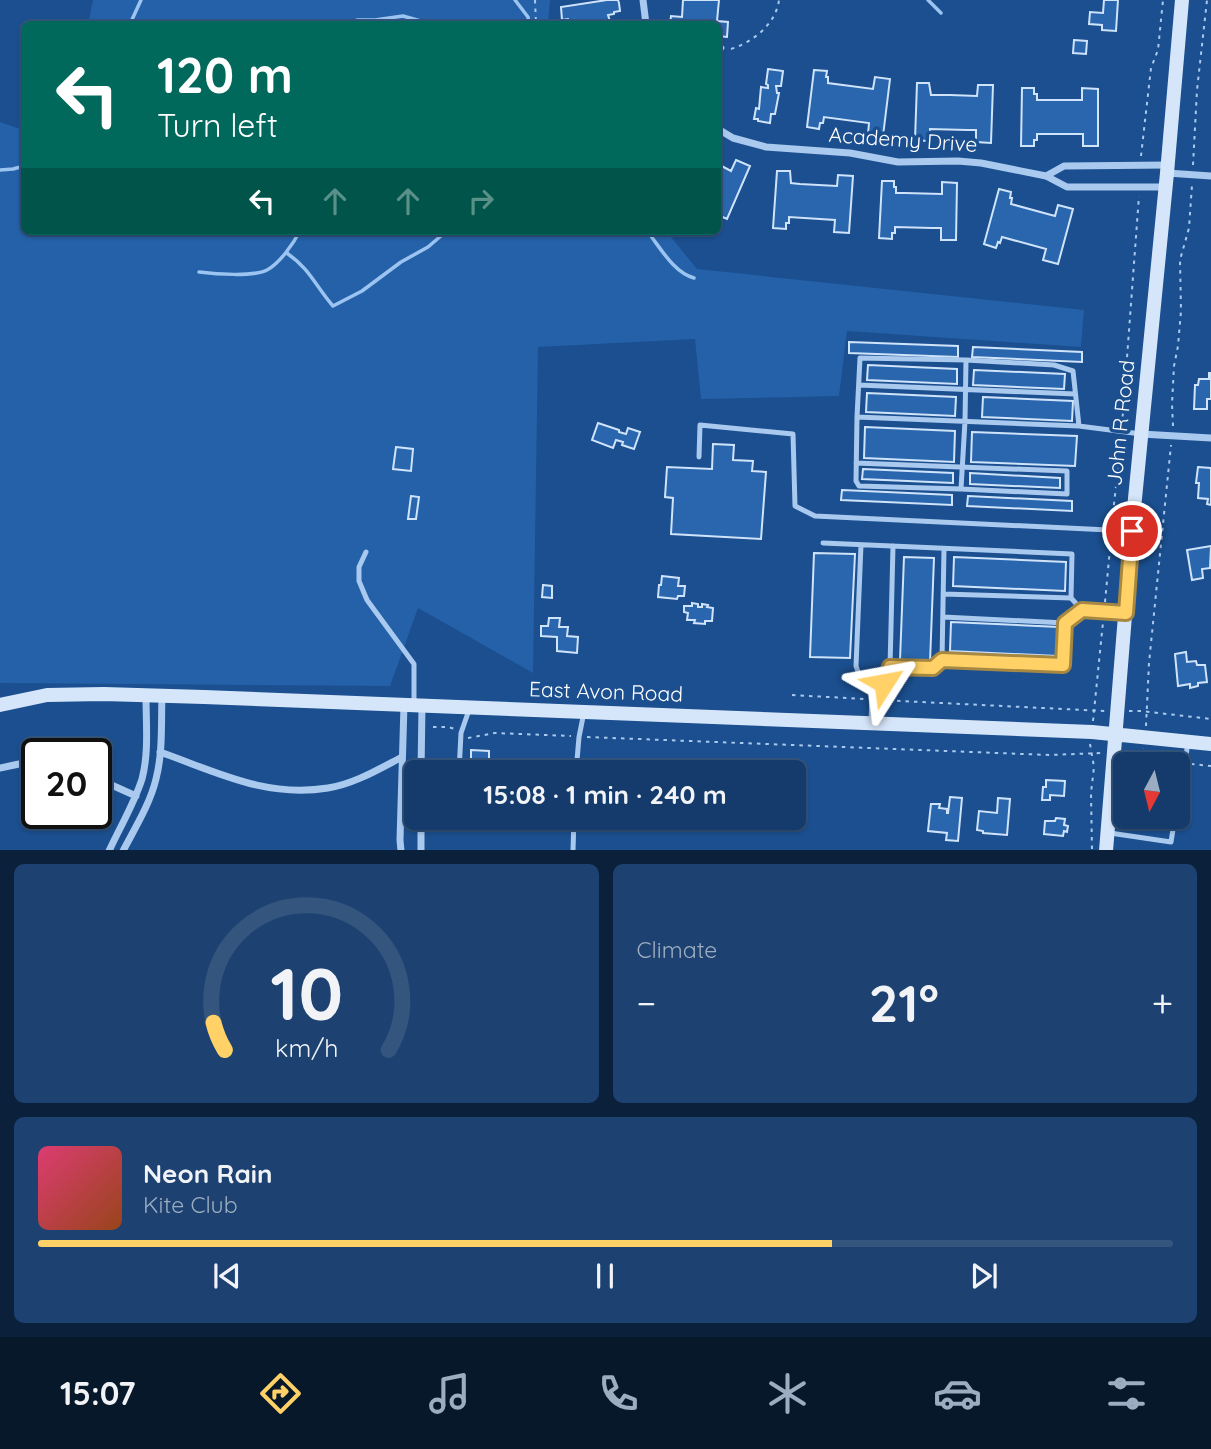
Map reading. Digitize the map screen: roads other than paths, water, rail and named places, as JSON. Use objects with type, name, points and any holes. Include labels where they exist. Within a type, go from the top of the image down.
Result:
[{"type":"main road","name":"John R Road","points":[[1106,850],[1132,531],[1182,0]]},
{"type":"main road","name":"East Avon Road","points":[[0,705],[47,695],[162,695],[871,723],[1116,735],[1211,744]]},
{"type":"street","points":[[643,0],[646,21]]},
{"type":"street","name":"Academy Drive","points":[[721,131],[733,138],[766,147],[850,153],[898,162],[958,160],[1046,176],[1067,187],[1139,187],[1167,175]]},
{"type":"street","name":"Academy Drive","points":[[1046,176],[1064,166],[1140,165],[1167,175]]},
{"type":"street","points":[[1167,175],[1211,176]]},
{"type":"street","points":[[1141,434],[1211,438]]},
{"type":"street","points":[[146,695],[145,762],[136,796],[111,848],[124,850],[156,779],[162,695]]},
{"type":"street","points":[[413,706],[421,726],[421,760]]},
{"type":"street","points":[[401,850],[402,757],[413,706]]},
{"type":"street","points":[[160,752],[255,786],[309,790],[329,788],[351,781],[402,757]]},
{"type":"street","points":[[0,768],[21,764]]},
{"type":"street","points":[[112,785],[136,796]]},
{"type":"street","points":[[421,830],[421,850]]},
{"type":"lane","points":[[856,463],[1067,471],[1067,494],[859,486],[856,481],[856,463],[860,358],[1054,365],[1073,371],[1079,426]]},
{"type":"lane","points":[[961,489],[966,360]]},
{"type":"lane","points":[[859,385],[1075,394]]},
{"type":"lane","points":[[857,417],[1079,426],[1141,434]]},
{"type":"lane","points":[[699,457],[700,425],[793,434],[795,506],[815,516],[1132,531]]},
{"type":"lane","points":[[823,543],[1072,554],[1071,598],[1082,610],[1126,613]]},
{"type":"lane","points":[[861,545],[856,666],[862,683],[872,696],[871,723]]},
{"type":"lane","points":[[872,696],[884,683],[890,667],[894,546]]},
{"type":"lane","points":[[942,660],[944,548]]},
{"type":"lane","points":[[366,552],[359,567],[359,581],[366,600],[414,664],[413,706]]},
{"type":"lane","points":[[943,594],[1071,598]]},
{"type":"lane","points":[[943,617],[1065,623],[1082,610]]},
{"type":"lane","points":[[890,667],[933,668],[942,660],[1063,665],[1065,623]]},
{"type":"lane","points":[[460,760],[461,733],[470,708]]},
{"type":"lane","points":[[577,760],[584,712]]},
{"type":"lane","points":[[1186,752],[1188,742]]},
{"type":"lane","points":[[573,850],[574,830]]},
{"type":"lane","points":[[1107,833],[1171,842],[1173,830]]},
{"type":"waterway","points":[[131,21],[141,0]]},
{"type":"waterway","points":[[515,0],[529,21]]},
{"type":"waterway","points":[[928,0],[941,13]]},
{"type":"waterway","points":[[355,21],[403,16],[420,21]]},
{"type":"waterway","points":[[0,170],[21,167]]},
{"type":"waterway","points":[[199,272],[244,274],[267,270],[281,258],[298,235]]},
{"type":"waterway","points":[[287,252],[307,272],[333,306],[362,291],[442,235]]},
{"type":"waterway","points":[[650,235],[673,265],[694,278]]}]
